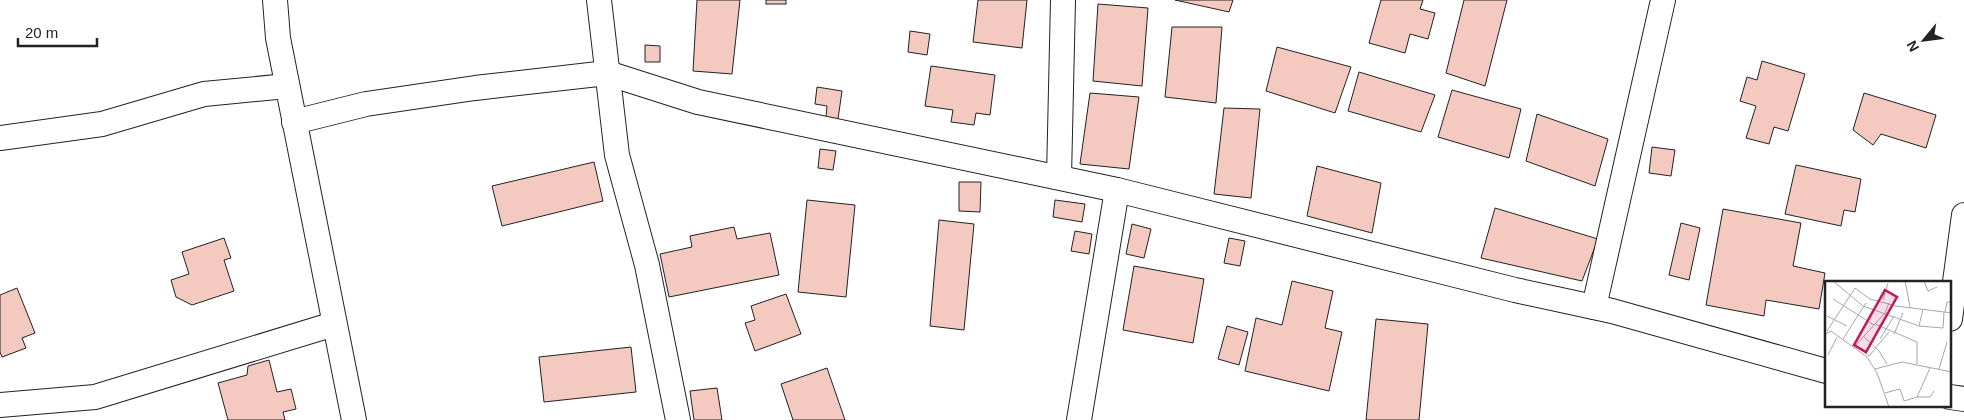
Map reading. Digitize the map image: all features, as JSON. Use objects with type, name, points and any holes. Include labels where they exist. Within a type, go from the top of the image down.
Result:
[{"type":"street","points":[[275,0],[278,38],[287,86],[354,420]]},
{"type":"street","points":[[599,0],[617,156],[647,265],[678,420]]},
{"type":"street","points":[[1059,177],[1063,0]]},
{"type":"street","points":[[1594,307],[1663,0]]},
{"type":"street","points":[[294,122],[366,104],[475,88],[607,73],[698,102],[1117,190],[1515,290],[1594,307],[1825,371]]},
{"type":"street","points":[[0,138],[102,124],[204,94],[287,86]]},
{"type":"street","points":[[1079,420],[1117,190]]},
{"type":"street","points":[[1952,304],[1964,215]]},
{"type":"street","points":[[0,405],[94,397],[334,324]]},
{"type":"building","points":[[697,0],[740,0],[732,74],[693,71]]},
{"type":"building","points":[[766,0],[786,0],[786,4],[766,4]]},
{"type":"building","points":[[978,0],[1027,0],[1022,48],[973,42]]},
{"type":"building","points":[[1175,0],[1233,0],[1229,12]]},
{"type":"building","points":[[1381,0],[1423,0],[1420,9],[1435,13],[1428,39],[1410,34],[1405,53],[1369,43]]},
{"type":"building","points":[[1464,0],[1507,0],[1485,86],[1446,73]]},
{"type":"building","points":[[1098,4],[1148,8],[1142,86],[1093,81]]},
{"type":"building","points":[[1172,27],[1222,27],[1216,103],[1165,97]]},
{"type":"building","points":[[910,31],[930,34],[927,55],[908,52]]},
{"type":"building","points":[[645,45],[660,46],[660,62],[645,62]]},
{"type":"building","points":[[1277,47],[1351,67],[1335,113],[1266,91]]},
{"type":"building","points":[[1762,61],[1805,74],[1788,131],[1774,127],[1769,144],[1746,138],[1756,106],[1740,101],[1747,77],[1757,80]]},
{"type":"building","points":[[931,66],[995,75],[990,115],[976,113],[974,125],[951,122],[953,110],[925,106]]},
{"type":"building","points":[[1359,72],[1435,95],[1421,132],[1348,111]]},
{"type":"building","points":[[817,87],[842,91],[838,119],[826,117],[827,106],[815,104]]},
{"type":"building","points":[[1452,90],[1521,109],[1509,158],[1438,137]]},
{"type":"building","points":[[1090,93],[1139,97],[1129,169],[1080,164]]},
{"type":"building","points":[[1864,93],[1936,115],[1926,148],[1881,134],[1873,145],[1853,130]]},
{"type":"building","points":[[1224,108],[1260,109],[1251,198],[1214,194]]},
{"type":"building","points":[[1537,114],[1608,139],[1595,186],[1526,161]]},
{"type":"building","points":[[1652,147],[1675,150],[1671,176],[1649,173]]},
{"type":"building","points":[[820,149],[836,151],[833,170],[818,168]]},
{"type":"building","points":[[594,162],[603,201],[502,226],[492,186]]},
{"type":"building","points":[[1796,165],[1861,179],[1855,212],[1844,210],[1841,226],[1785,214]]},
{"type":"building","points":[[1317,166],[1381,183],[1372,233],[1307,216]]},
{"type":"building","points":[[959,182],[981,182],[980,212],[959,211]]},
{"type":"building","points":[[807,200],[855,205],[846,297],[798,292]]},
{"type":"building","points":[[1055,200],[1085,204],[1082,222],[1053,217]]},
{"type":"building","points":[[1495,208],[1598,239],[1582,281],[1481,258]]},
{"type":"building","points":[[1723,209],[1801,223],[1793,266],[1825,273],[1819,309],[1766,300],[1764,316],[1706,305]]},
{"type":"building","points":[[939,220],[974,224],[964,330],[930,326]]},
{"type":"building","points":[[1681,223],[1700,228],[1689,280],[1669,275]]},
{"type":"building","points":[[1132,224],[1151,229],[1144,258],[1126,254]]},
{"type":"building","points":[[734,227],[737,239],[770,233],[779,275],[669,297],[660,254],[692,247],[690,236]]},
{"type":"building","points":[[1075,231],[1092,234],[1089,254],[1071,251]]},
{"type":"building","points":[[224,238],[231,258],[224,260],[234,291],[192,305],[176,297],[171,280],[189,274],[182,252]]},
{"type":"building","points":[[1229,238],[1245,241],[1240,266],[1224,263]]},
{"type":"building","points":[[1134,266],[1204,279],[1193,343],[1123,330]]},
{"type":"building","points":[[1292,281],[1333,291],[1325,328],[1342,332],[1329,391],[1245,371],[1256,318],[1282,325]]},
{"type":"building","points":[[17,288],[35,333],[22,338],[26,348],[2,357],[0,352],[0,295]]},
{"type":"building","points":[[786,294],[801,334],[755,351],[745,323],[755,320],[751,306]]},
{"type":"building","points":[[1376,319],[1428,324],[1419,420],[1366,420]]},
{"type":"building","points":[[1227,326],[1248,332],[1239,365],[1218,359]]},
{"type":"building","points":[[631,347],[636,392],[544,402],[539,357]]},
{"type":"building","points":[[269,360],[277,392],[291,389],[296,409],[283,412],[285,420],[228,420],[218,383],[247,375],[248,366]]},
{"type":"building","points":[[827,368],[845,420],[793,420],[781,384]]},
{"type":"building","points":[[717,388],[722,420],[694,420],[690,391]]}]
